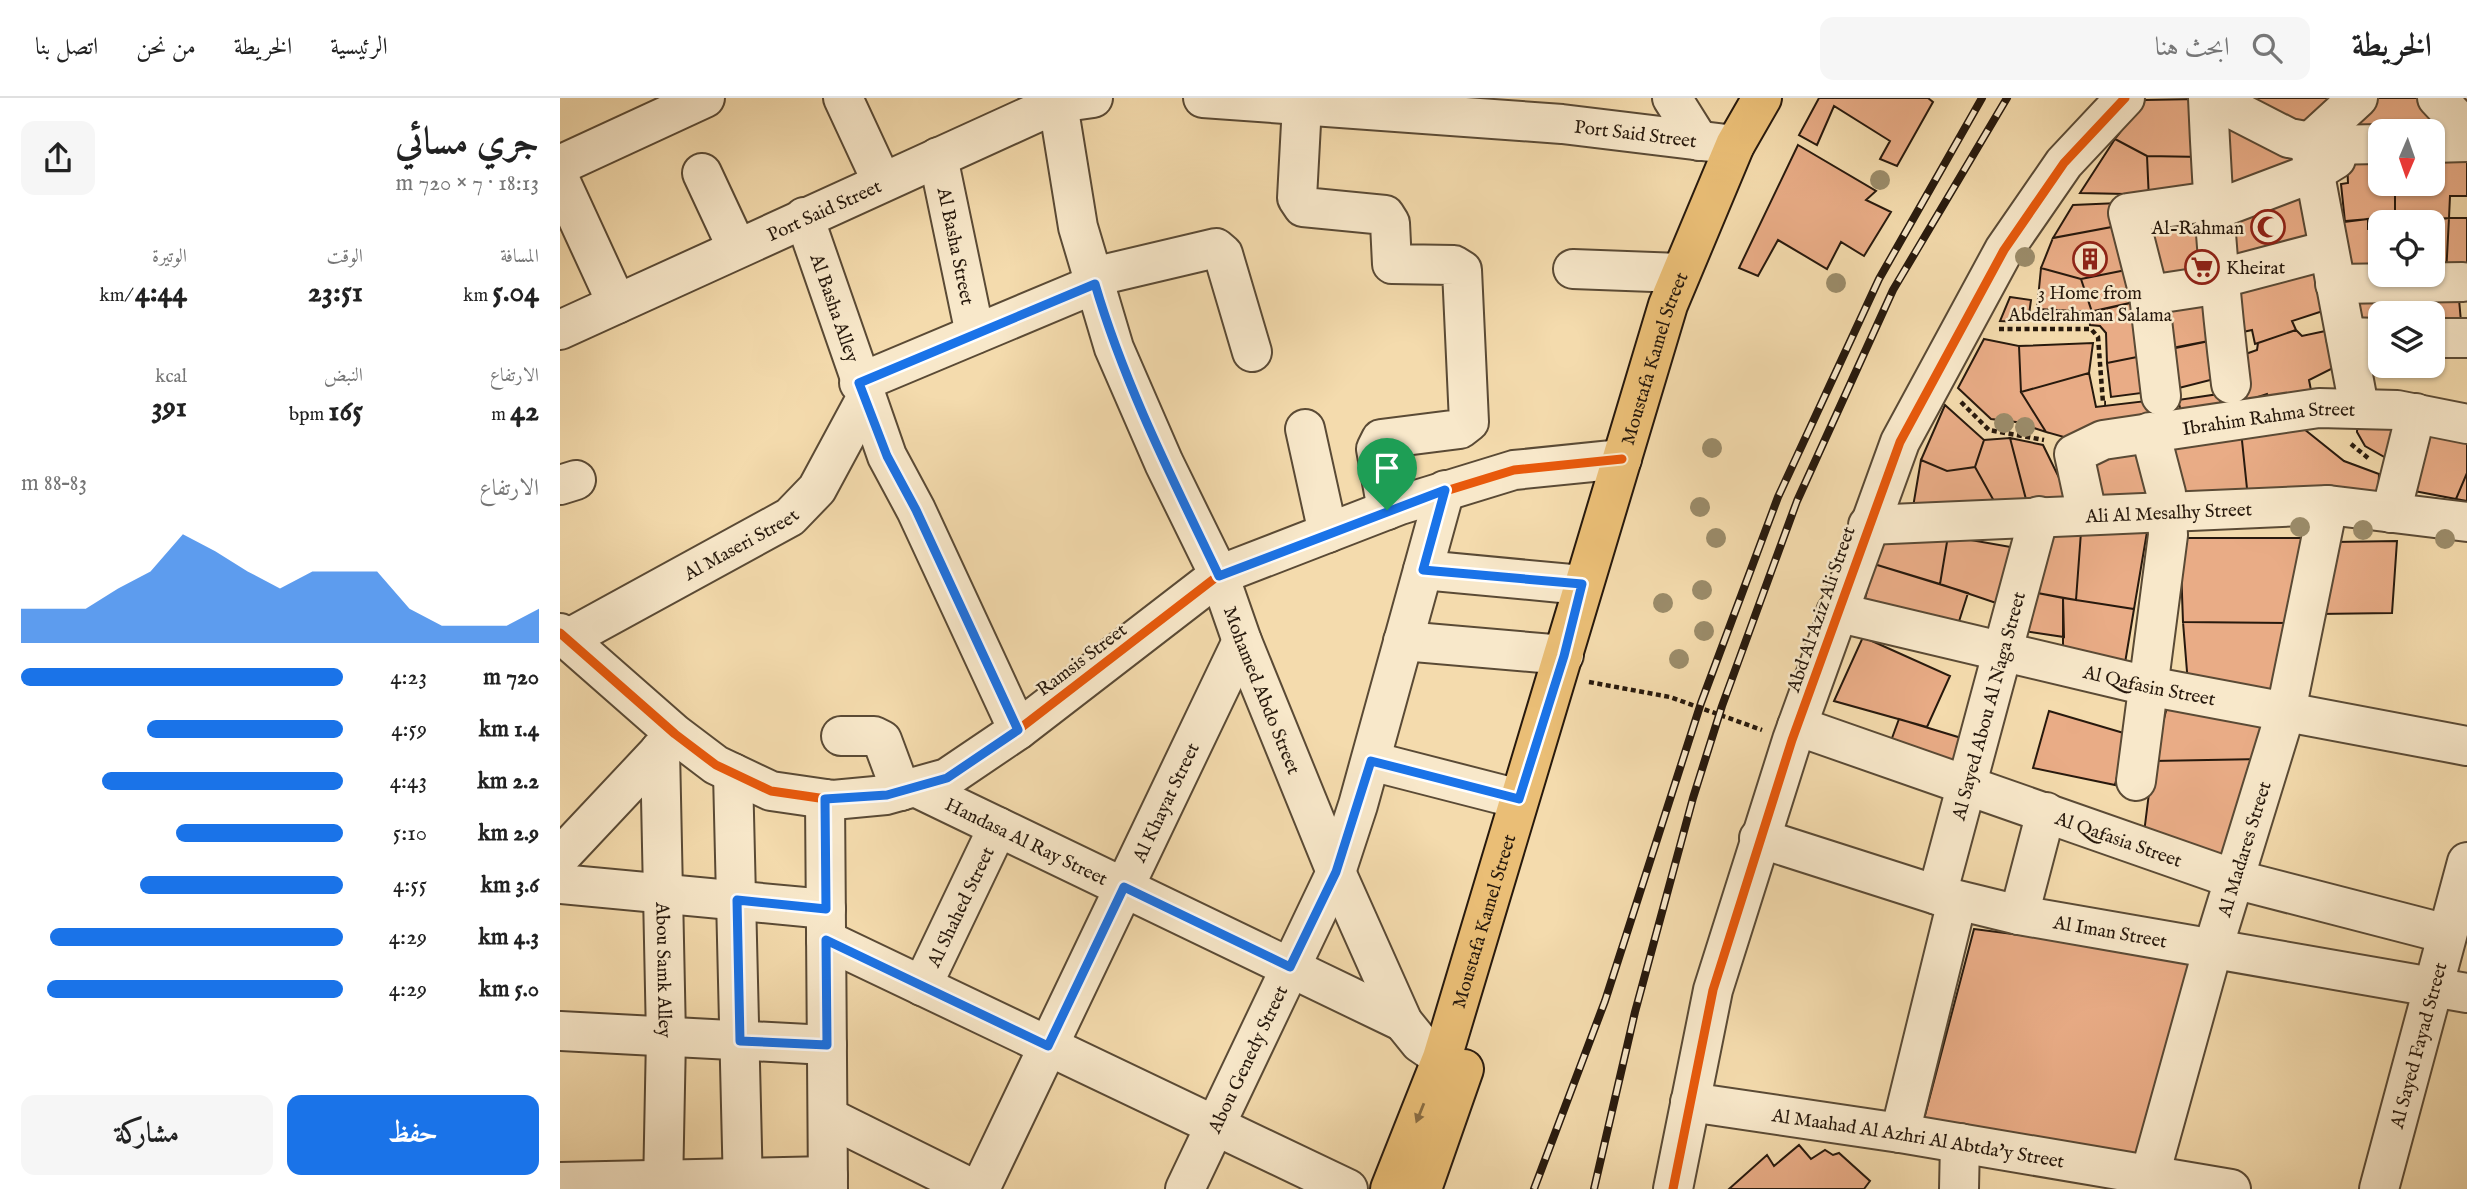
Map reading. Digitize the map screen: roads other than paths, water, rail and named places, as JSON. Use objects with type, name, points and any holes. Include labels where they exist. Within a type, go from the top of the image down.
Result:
[{"type":"main road","name":"Moustafa Kamel Street","points":[[1422,1189],[1477,1034],[1571,668],[1582,584],[1680,273],[1717,143],[1762,98]]},
{"type":"main road","name":"Moustafa Kamel Street","points":[[1390,1189],[1442,1058],[1519,799],[1571,668],[1687,316],[1751,164],[1790,98]]},
{"type":"street","points":[[617,304],[563,160],[705,98]]},
{"type":"street","points":[[843,98],[882,182]]},
{"type":"street","name":"Port Said Street","points":[[1203,98],[1413,106],[1717,143]]},
{"type":"street","points":[[1672,98],[1717,143]]},
{"type":"street","name":"Abd Al Aziz Ali Street","points":[[1673,1189],[1713,990],[1759,838],[1836,612],[1900,442],[2004,250],[2064,163],[2125,98]]},
{"type":"street","points":[[2231,384],[2212,206],[2210,98],[2270,130],[2312,158],[2332,267],[2363,338],[2359,407]]},
{"type":"street","points":[[2312,158],[2358,98]]},
{"type":"street","points":[[2437,98],[2467,130]]},
{"type":"street","name":"Port Said Street","points":[[560,330],[804,217],[1069,100]]},
{"type":"street","name":"Mohamed Abdo Street","points":[[1069,100],[1078,227],[1114,348],[1164,463],[1219,576],[1242,641],[1336,872],[1403,1022],[1420,1042],[1442,1058]]},
{"type":"street","points":[[1290,103],[1297,198],[1303,206],[1385,215],[1390,223],[1392,264],[1454,265],[1460,267],[1463,273],[1469,422],[1460,429],[1381,439],[1376,449],[1387,510]]},
{"type":"street","points":[[2445,143],[2467,142]]},
{"type":"street","points":[[2161,396],[2148,295],[2128,213],[2212,206],[2312,158],[2368,145]]},
{"type":"street","name":"Al Basha Street","points":[[938,157],[975,334]]},
{"type":"street","points":[[702,173],[737,248]]},
{"type":"street","name":"Al Basha Alley","points":[[804,217],[862,391],[887,456],[916,510],[1018,730]]},
{"type":"street","points":[[862,391],[975,334],[1094,281],[1216,248],[1223,254],[1252,352]]},
{"type":"street","points":[[2148,295],[2222,281],[2332,267],[2463,282]]},
{"type":"street","points":[[1573,270],[1680,273]]},
{"type":"street","points":[[2445,338],[2467,338]]},
{"type":"street","name":"Al Maseri Street","points":[[564,636],[790,517],[817,489],[862,391]]},
{"type":"street","name":"Ibrahim Rahma Street","points":[[2087,514],[2074,454],[2103,440],[2276,413],[2359,407],[2416,413],[2467,424]]},
{"type":"street","points":[[2391,513],[2416,413]]},
{"type":"street","points":[[1305,429],[1328,533]]},
{"type":"street","points":[[2136,781],[2169,510],[2150,432]]},
{"type":"street","name":"Ramsis Street","points":[[564,636],[668,742],[771,791],[825,799],[887,795],[947,778],[1018,730],[1219,576],[1445,490],[1514,470],[1622,459]]},
{"type":"street","name":"Abou Genedy Street","points":[[1185,1189],[1336,872],[1371,761],[1445,490]]},
{"type":"street","name":"Ali Al Mesalhy Street","points":[[1868,524],[2328,505],[2467,522]]},
{"type":"street","name":"Al Madares Street","points":[[2147,1182],[2213,948],[2286,711],[2328,505]]},
{"type":"street","name":"Al Sayed Abou Al Naga Street","points":[[1900,1133],[1947,898],[1966,785],[2039,516]]},
{"type":"street","points":[[1423,570],[1582,584]]},
{"type":"street","name":"Al Qafasin Street","points":[[1836,612],[2148,686],[2467,746]]},
{"type":"street","name":"Al Khayat Street","points":[[979,1189],[1242,641]]},
{"type":"street","points":[[1404,641],[1571,668]]},
{"type":"street","name":"Al Qafasia Street","points":[[1795,733],[1966,785],[2234,878],[2447,934]]},
{"type":"street","points":[[841,736],[874,736],[882,740],[908,789]]},
{"type":"street","points":[[560,857],[668,742]]},
{"type":"street","name":"Abou Samk Alley","points":[[663,1184],[666,1037],[663,894],[668,742]]},
{"type":"street","points":[[1371,761],[1519,799]]},
{"type":"street","points":[[733,773],[743,1184]]},
{"type":"street","name":"Handasa Al Ray Street","points":[[908,789],[998,827],[1403,1022]]},
{"type":"street","points":[[560,1182],[828,1183],[825,799]]},
{"type":"street","points":[[2019,915],[2046,812]]},
{"type":"street","name":"Al Shahed Street","points":[[922,986],[998,827]]},
{"type":"street","name":"Al Iman Street","points":[[1759,838],[1947,898],[2019,915],[2450,990]]},
{"type":"street","name":"Al Sayed Fayad Street","points":[[2379,1189],[2450,990],[2447,934],[2467,865]]},
{"type":"street","points":[[560,884],[737,900],[826,925],[922,986],[1348,1189]]},
{"type":"street","points":[[560,1031],[827,1045]]},
{"type":"street","name":"Al Maahad Al Azhri Al Abtda'y Street","points":[[1690,1102],[1960,1143],[2147,1182],[2231,1189]]},
{"type":"street","points":[[828,1117],[973,1189]]},
{"type":"street","points":[[1959,1189],[1960,1143]]},
{"type":"railway","points":[[1534,1189],[1605,1001],[1701,703],[1778,497],[1879,279],[1982,98]]},
{"type":"railway","points":[[1594,1189],[1635,1012],[1693,798],[1722,706],[1797,501],[1893,290],[2007,98]]},
{"type":"place","name":"Al-Rahman","points":[[2268,227]]},
{"type":"place","name":"3 Home from Abdelrahman Salama","points":[[2090,259]]},
{"type":"place","name":"Kheirat","points":[[2202,267]]}]
